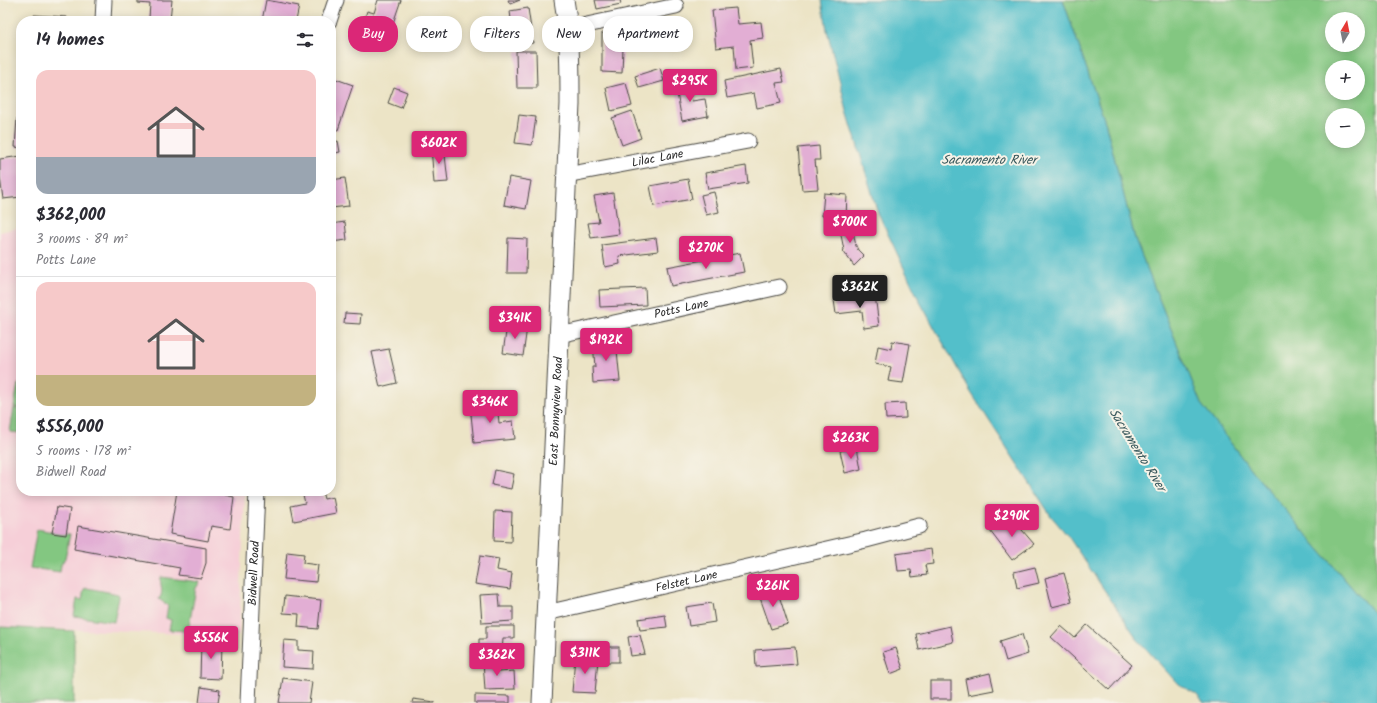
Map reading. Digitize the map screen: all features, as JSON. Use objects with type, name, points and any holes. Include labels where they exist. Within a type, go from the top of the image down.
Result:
[{"type":"street","points":[[103,16],[104,0]]},
{"type":"street","points":[[331,16],[336,0]]},
{"type":"street","name":"East Bonnyview Road","points":[[564,0],[566,16]]},
{"type":"street","points":[[595,23],[676,6]]},
{"type":"street","name":"East Bonnyview Road","points":[[542,703],[566,175],[570,72],[569,52]]},
{"type":"street","name":"Lilac Lane","points":[[566,175],[748,141]]},
{"type":"street","name":"Potts Lane","points":[[559,335],[779,287]]},
{"type":"street","name":"Bidwell Road","points":[[248,703],[257,496]]},
{"type":"street","name":"Felstet Lane","points":[[546,613],[866,540],[920,526]]},
{"type":"shaded area","points":[[16,228],[16,496],[245,496],[239,636],[0,627],[0,232]]},
{"type":"green space","points":[[1063,0],[1377,0],[1377,617],[1252,471],[1201,404],[1135,239],[1106,125]]},
{"type":"green space","points":[[16,396],[16,407],[14,407]]},
{"type":"green space","points":[[14,408],[16,409],[16,433],[10,432]]},
{"type":"green space","points":[[37,529],[65,535],[70,534],[65,558],[61,565],[60,572],[30,568]]},
{"type":"green space","points":[[161,577],[200,582],[196,588],[188,631],[169,630],[171,620],[166,618],[168,606],[159,599],[162,593]]},
{"type":"green space","points":[[87,588],[118,594],[119,597],[114,622],[74,616],[77,599],[82,600],[84,589]]},
{"type":"green space","points":[[0,627],[74,631],[74,703],[0,703]]},
{"type":"water","name":"Sacramento River","points":[[822,0],[1063,0],[1106,125],[1135,239],[1201,404],[1252,471],[1377,617],[1377,703],[1204,703],[1196,694],[1178,684],[1138,640],[1068,536],[1051,516],[970,391],[920,302],[878,213],[847,111],[827,30]]},
{"type":"building","points":[[138,0],[172,0],[170,16],[149,16],[150,4],[138,3]]},
{"type":"building","points":[[266,0],[299,6],[297,16],[263,16]]},
{"type":"building","points":[[378,0],[401,0],[396,16],[365,16],[367,11],[374,13]]},
{"type":"building","points":[[508,0],[520,0],[510,4]]},
{"type":"building","points":[[595,0],[620,0],[621,4],[597,9]]},
{"type":"building","points":[[528,8],[529,16],[511,16],[510,11]]},
{"type":"building","points":[[736,8],[738,24],[761,22],[763,38],[750,40],[753,68],[736,70],[734,46],[716,48],[712,10]]},
{"type":"building","points":[[602,33],[603,52],[623,52],[622,73],[602,72]]},
{"type":"building","points":[[536,51],[537,88],[517,88],[516,52]]},
{"type":"building","points":[[660,68],[664,81],[639,88],[635,76]]},
{"type":"building","points":[[781,69],[784,82],[776,83],[781,103],[757,108],[754,93],[727,98],[724,81]]},
{"type":"building","points":[[336,79],[353,85],[338,130],[336,129]]},
{"type":"building","points":[[688,80],[692,101],[705,99],[708,116],[682,121],[675,82]]},
{"type":"building","points":[[626,83],[632,106],[611,111],[606,88]]},
{"type":"building","points":[[394,87],[407,92],[401,108],[388,103]]},
{"type":"building","points":[[632,111],[641,138],[622,145],[612,118]]},
{"type":"building","points":[[519,115],[536,117],[532,145],[515,143]]},
{"type":"building","points":[[338,141],[340,152],[336,153],[336,142]]},
{"type":"building","points":[[444,146],[448,182],[434,183],[431,148]]},
{"type":"building","points":[[819,146],[820,160],[815,160],[818,189],[802,190],[798,148]]},
{"type":"building","points":[[16,157],[16,198],[3,199],[0,177],[0,159]]},
{"type":"building","points":[[746,166],[748,183],[708,189],[705,173]]},
{"type":"building","points":[[509,177],[531,181],[526,209],[504,205]]},
{"type":"building","points":[[345,178],[349,206],[336,207],[336,179]]},
{"type":"building","points":[[688,179],[692,199],[654,206],[650,186]]},
{"type":"building","points":[[714,192],[719,212],[706,215],[701,195]]},
{"type":"building","points":[[613,193],[619,234],[591,238],[588,223],[599,222],[594,196]]},
{"type":"building","points":[[824,193],[847,195],[846,217],[822,216]]},
{"type":"building","points":[[345,222],[347,240],[336,241],[336,223]]},
{"type":"building","points":[[851,222],[856,246],[864,256],[854,266],[843,251],[839,225]]},
{"type":"building","points":[[508,238],[527,239],[526,273],[507,273]]},
{"type":"building","points":[[656,238],[658,251],[619,256],[620,264],[605,267],[602,245]]},
{"type":"building","points":[[740,253],[744,272],[671,286],[667,267]]},
{"type":"building","points":[[645,288],[646,305],[600,307],[599,290]]},
{"type":"building","points":[[875,295],[879,326],[864,328],[862,311],[836,314],[834,300]]},
{"type":"building","points":[[345,313],[361,314],[360,324],[344,323]]},
{"type":"building","points":[[507,325],[527,327],[523,356],[503,353]]},
{"type":"building","points":[[616,340],[620,381],[593,383],[592,367],[595,367],[593,342]]},
{"type":"building","points":[[892,341],[910,344],[903,383],[888,381],[891,367],[875,364],[878,346],[891,349]]},
{"type":"building","points":[[389,349],[397,383],[380,387],[372,352]]},
{"type":"building","points":[[497,402],[499,423],[513,421],[515,439],[474,443],[470,405]]},
{"type":"building","points":[[905,403],[906,418],[886,419],[885,404]]},
{"type":"building","points":[[857,447],[861,469],[845,473],[840,451]]},
{"type":"building","points":[[495,470],[514,474],[511,489],[492,485]]},
{"type":"building","points":[[176,496],[234,497],[230,529],[211,526],[208,541],[170,534]]},
{"type":"building","points":[[303,496],[323,496],[324,499],[333,497],[336,513],[294,521],[291,506],[305,503]]},
{"type":"building","points":[[57,507],[70,509],[66,535],[52,533]]},
{"type":"building","points":[[495,511],[512,512],[511,542],[494,541]]},
{"type":"building","points":[[1010,516],[1034,544],[1012,560],[990,531]]},
{"type":"building","points":[[78,526],[206,548],[206,563],[201,578],[178,575],[180,568],[74,549]]},
{"type":"building","points":[[931,549],[933,564],[925,565],[927,575],[912,577],[911,570],[898,571],[896,554]]},
{"type":"building","points":[[287,552],[304,554],[303,563],[318,565],[316,582],[284,579]]},
{"type":"building","points":[[480,556],[499,559],[497,570],[512,573],[510,589],[475,584]]},
{"type":"building","points":[[1035,567],[1039,583],[1017,588],[1014,572]]},
{"type":"building","points":[[1064,573],[1072,602],[1052,607],[1045,578]]},
{"type":"building","points":[[776,586],[788,624],[771,629],[758,592]]},
{"type":"building","points":[[499,594],[500,607],[513,607],[513,621],[482,623],[480,595]]},
{"type":"building","points":[[285,596],[321,600],[318,629],[298,627],[299,614],[283,613]]},
{"type":"building","points":[[712,603],[715,622],[689,626],[686,607]]},
{"type":"building","points":[[665,615],[667,627],[640,630],[638,619]]},
{"type":"building","points":[[1087,625],[1132,665],[1109,690],[1051,637],[1061,626],[1075,638]]},
{"type":"building","points":[[486,626],[514,626],[514,638],[503,638],[502,654],[479,654],[479,639],[486,639]]},
{"type":"building","points":[[950,626],[953,642],[919,650],[916,634]]},
{"type":"building","points":[[1022,634],[1028,654],[1006,661],[1000,641]]},
{"type":"building","points":[[640,635],[645,654],[631,656],[628,637]]},
{"type":"building","points":[[284,640],[298,641],[298,650],[314,651],[313,669],[282,667]]},
{"type":"building","points":[[201,642],[222,643],[221,679],[200,678]]},
{"type":"building","points":[[607,647],[619,647],[619,662],[607,662]]},
{"type":"building","points":[[795,647],[797,664],[756,667],[755,650]]},
{"type":"building","points":[[896,648],[903,669],[890,674],[883,652]]},
{"type":"building","points":[[575,657],[598,659],[595,693],[572,692]]},
{"type":"building","points":[[483,661],[498,661],[498,672],[514,671],[515,689],[485,690]]},
{"type":"building","points":[[990,673],[994,690],[968,695],[965,679]]},
{"type":"building","points":[[283,678],[312,682],[309,703],[279,703]]},
{"type":"building","points":[[930,681],[951,681],[951,699],[930,699]]},
{"type":"building","points":[[201,687],[220,690],[218,703],[199,703]]},
{"type":"building","points":[[475,695],[510,696],[510,703],[475,703]]},
{"type":"building","points":[[413,699],[435,702],[435,703],[412,703]]}]
